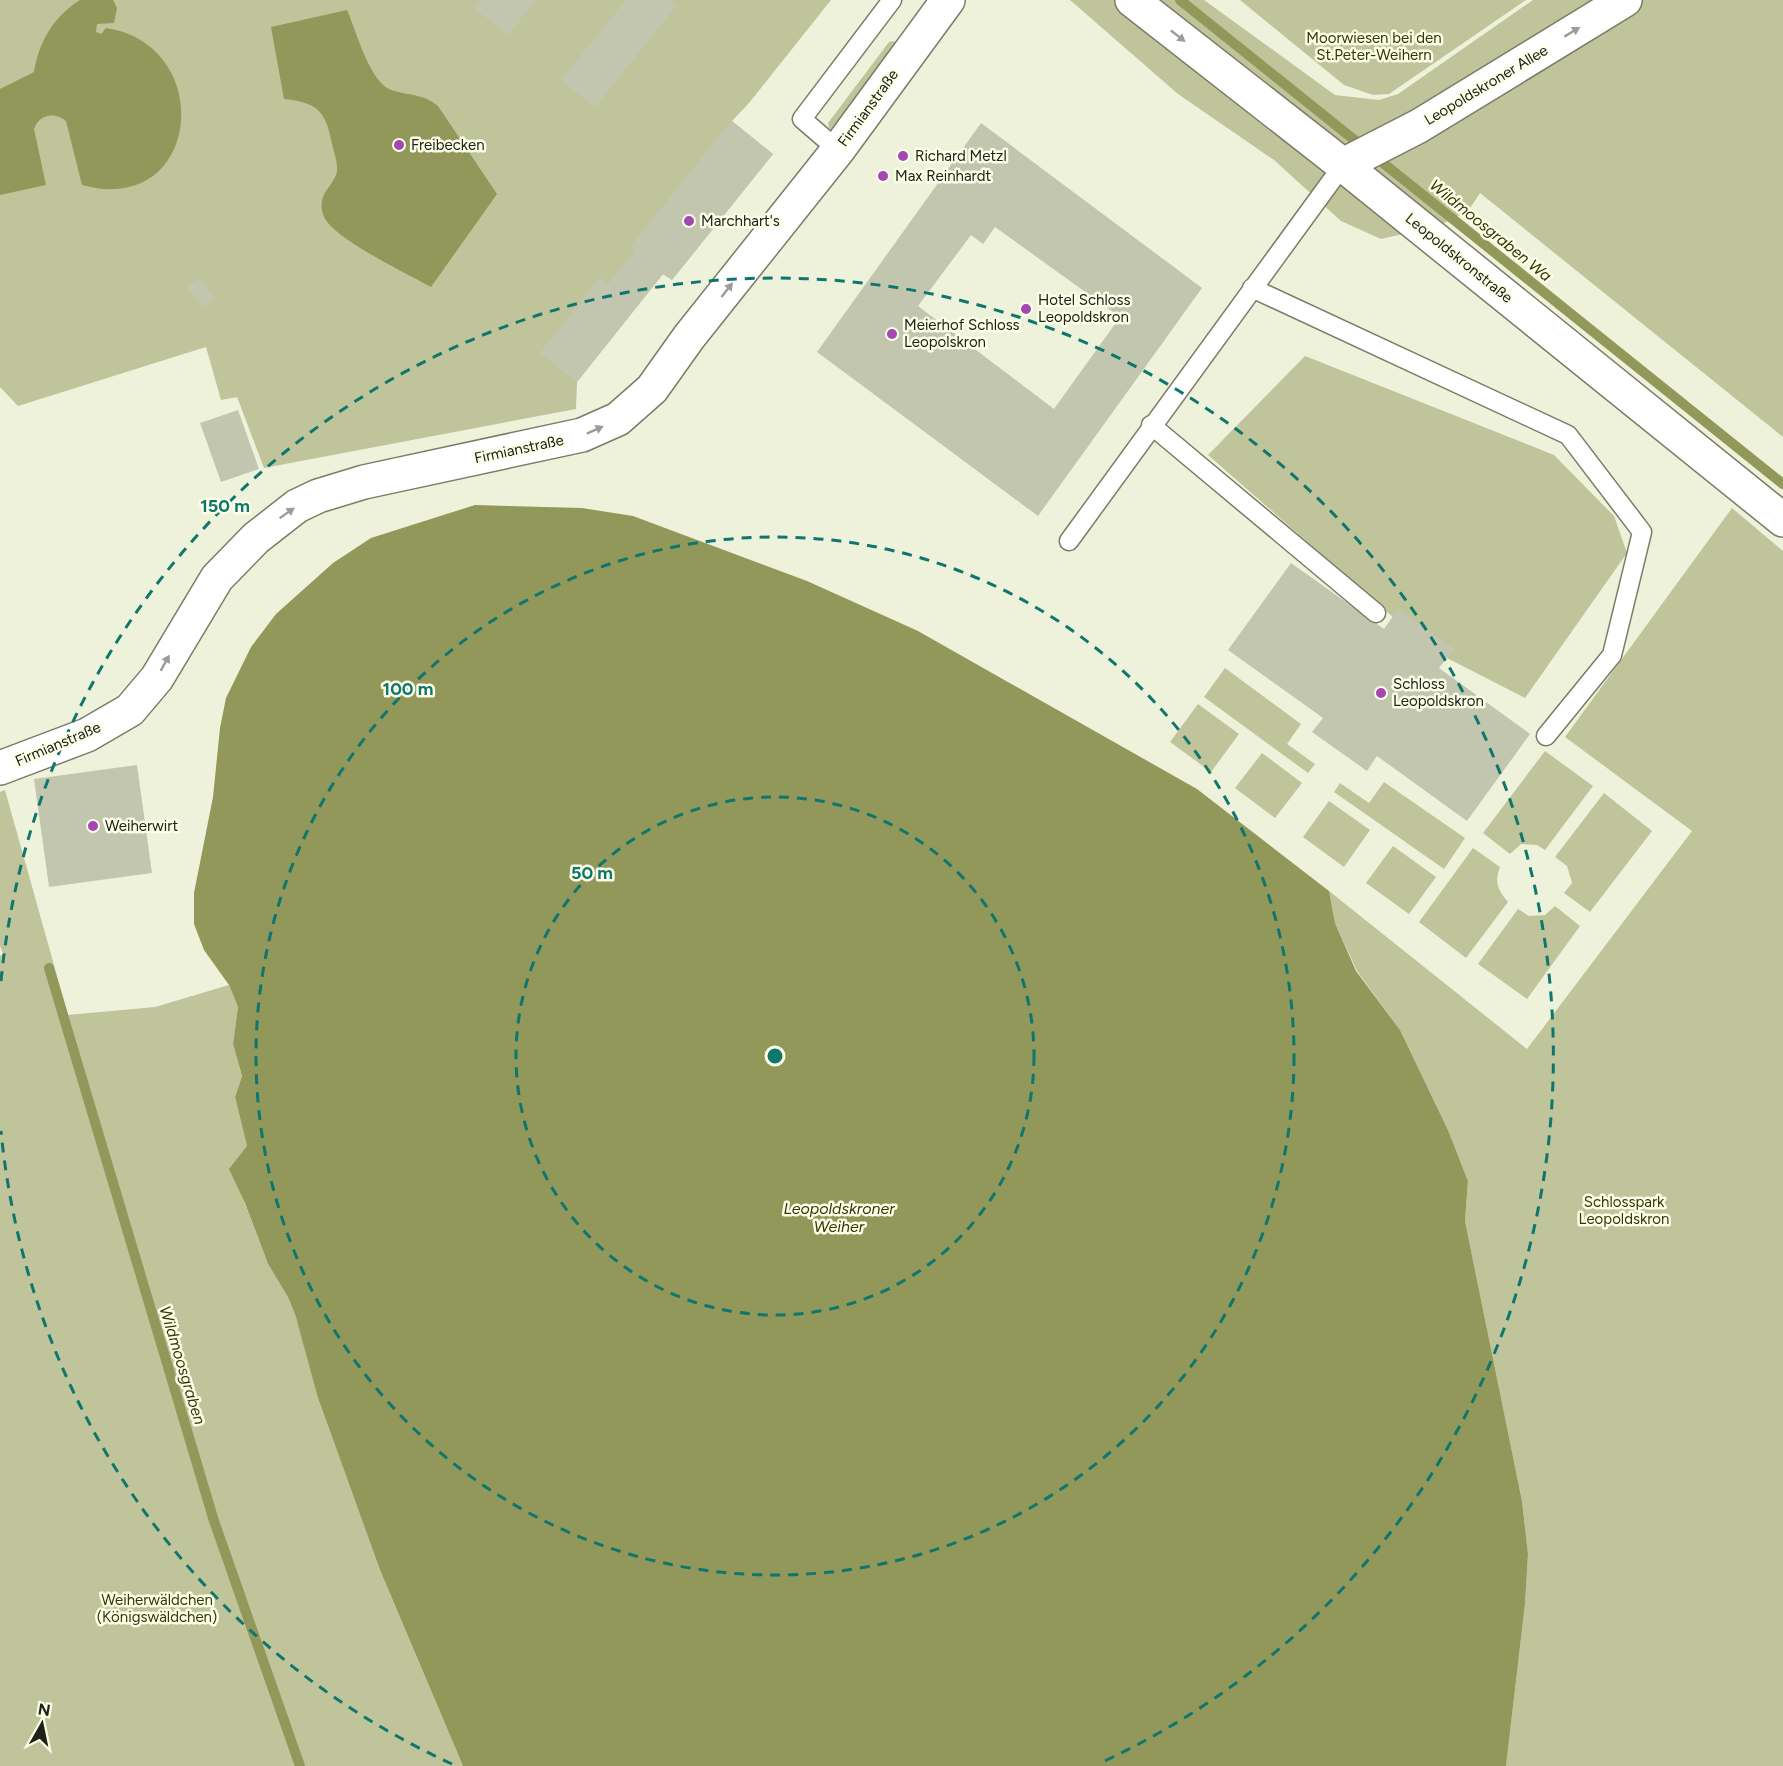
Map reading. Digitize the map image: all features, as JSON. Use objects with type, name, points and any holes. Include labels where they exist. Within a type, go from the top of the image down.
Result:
[{"type":"street","name":"Firmianstraße","points":[[0,768],[87,735],[130,710],[157,678],[217,578],[256,538],[297,506],[318,495],[364,482],[582,435],[618,419],[652,389],[689,337],[838,150],[948,0]]},
{"type":"street","name":"Leopoldskronstraße","points":[[1132,0],[1350,161],[1783,519]]},
{"type":"street","name":"Leopoldskroner Allee","points":[[1350,161],[1396,138],[1625,0]]},
{"type":"lane","points":[[838,150],[802,119],[892,0]]},
{"type":"lane","points":[[1069,541],[1252,288],[1350,161]]},
{"type":"lane","points":[[1252,288],[1568,435],[1642,532],[1612,655],[1546,736]]},
{"type":"lane","points":[[1151,425],[1376,613]]},
{"type":"green space","points":[[0,0],[831,0],[732,121],[773,154],[672,280],[663,274],[577,382],[576,409],[264,468],[237,397],[221,400],[206,347],[18,406],[0,387]]},
{"type":"green space","points":[[1070,0],[1204,0],[1335,95],[1379,100],[1398,94],[1533,0],[1783,0],[1783,437],[1480,193],[1468,211],[1438,226],[1381,239],[1341,221],[1274,160],[1178,94]]},
{"type":"green space","name":"Moorwiesen bei den St.Peter-Weihern","points":[[1240,0],[1526,0],[1389,94],[1373,95],[1344,85]]},
{"type":"green space","points":[[894,41],[896,44],[833,130],[829,128],[828,123],[889,42]]},
{"type":"green space","points":[[1305,356],[1554,455],[1614,516],[1627,553],[1525,698],[1447,658],[1453,649],[1393,617],[1208,455]]},
{"type":"green space","name":"Schlosspark Leopoldskron","points":[[1732,508],[1783,551],[1783,1766],[1506,1766],[1525,1604],[1528,1554],[1522,1501],[1465,1221],[1468,1181],[1448,1130],[1400,1030],[1357,971],[1335,923],[1329,891],[1527,1049],[1692,831],[1565,737]]},
{"type":"green space","points":[[1225,668],[1301,724],[1287,744],[1315,764],[1308,773],[1204,697]]},
{"type":"green space","points":[[1198,704],[1239,734],[1211,772],[1170,742]]},
{"type":"green space","points":[[1545,751],[1593,786],[1545,850],[1537,845],[1521,844],[1510,854],[1483,833]]},
{"type":"green space","points":[[1262,753],[1302,783],[1275,818],[1235,788]]},
{"type":"green space","points":[[1384,782],[1465,838],[1444,869],[1334,792],[1340,783],[1369,803]]},
{"type":"green space","name":"Weiherwäldchen (Königswäldchen)","points":[[5,790],[68,1015],[155,1007],[229,985],[238,1007],[233,1044],[242,1076],[235,1097],[247,1146],[239,1188],[268,1264],[288,1297],[302,1332],[318,1398],[380,1570],[463,1766],[0,1766],[0,956],[3,954],[0,946],[0,792]]},
{"type":"green space","points":[[1604,793],[1652,831],[1590,912],[1564,893],[1572,883],[1567,866],[1555,857]]},
{"type":"green space","points":[[1329,801],[1370,830],[1344,867],[1303,837]]},
{"type":"green space","points":[[1393,846],[1436,877],[1409,914],[1366,883]]},
{"type":"green space","points":[[1473,848],[1500,867],[1497,878],[1498,886],[1508,902],[1466,958],[1419,922]]},
{"type":"green space","points":[[1555,906],[1580,926],[1527,999],[1478,964],[1518,909],[1529,916],[1545,915]]},
{"type":"water","points":[[80,0],[113,0],[117,8],[114,23],[97,24],[96,32],[101,34],[106,28],[142,41],[166,64],[179,94],[181,125],[171,154],[152,177],[122,188],[82,185],[66,121],[51,115],[39,120],[34,129],[46,185],[0,195],[0,89],[34,72],[40,50],[49,31],[62,14]]},
{"type":"water","name":"Freibecken","points":[[347,10],[369,65],[382,84],[389,89],[420,97],[438,106],[497,194],[431,287],[356,245],[331,226],[324,217],[322,209],[323,198],[336,175],[337,168],[328,126],[320,112],[314,107],[306,103],[284,99],[271,27]]},
{"type":"water","name":"Leopoldskroner Weiher","points":[[475,505],[582,508],[633,516],[807,581],[918,631],[1197,789],[1329,891],[1335,923],[1356,971],[1400,1030],[1448,1130],[1468,1181],[1465,1221],[1522,1501],[1528,1554],[1525,1604],[1506,1766],[463,1766],[380,1570],[318,1398],[296,1317],[288,1297],[268,1264],[245,1203],[229,1169],[247,1146],[235,1097],[242,1076],[233,1044],[238,1007],[229,985],[204,950],[194,924],[194,893],[213,797],[220,728],[226,698],[251,647],[276,614],[333,563],[371,538]]},
{"type":"building","points":[[480,0],[536,0],[508,35],[474,8]]},
{"type":"building","points":[[626,0],[671,0],[677,5],[595,107],[561,80]]},
{"type":"building","points":[[731,121],[773,154],[672,280],[663,274],[577,382],[540,353],[600,277],[608,284],[635,251],[630,247]]},
{"type":"building","name":"Meierhof Schloss Leopolskron","points":[[981,123],[1202,288],[1038,516],[817,352]],"holes":[[[995,227],[1120,317],[1054,409],[918,306],[971,235],[983,244]]]},
{"type":"building","points":[[199,278],[215,298],[202,307],[187,287]]},
{"type":"building","points":[[238,410],[259,469],[221,482],[200,423]]},
{"type":"building","name":"Schloss Leopoldskron","points":[[1291,563],[1384,629],[1398,609],[1454,649],[1439,668],[1530,734],[1467,821],[1377,756],[1367,771],[1312,732],[1323,718],[1228,650]]},
{"type":"building","name":"Weiherwirt","points":[[137,765],[152,873],[49,887],[34,779]]},
{"type":"waterway","name":"Wildmoosgraben Wa","points":[[1180,0],[1783,484]]},
{"type":"waterway","name":"Wildmoosgraben","points":[[49,968],[214,1521],[300,1766]]},
{"type":"place","name":"Freibecken","points":[[399,145]]},
{"type":"place","name":"Richard Metzl","points":[[903,156]]},
{"type":"place","name":"Max Reinhardt","points":[[883,176]]},
{"type":"place","name":"Marchhart's","points":[[689,221]]},
{"type":"place","name":"Hotel Schloss Leopoldskron","points":[[1026,309]]},
{"type":"place","name":"Meierhof Schloss Leopolskron","points":[[892,334]]},
{"type":"place","name":"Schloss Leopoldskron","points":[[1381,693]]},
{"type":"place","name":"Weiherwirt","points":[[93,826]]}]
